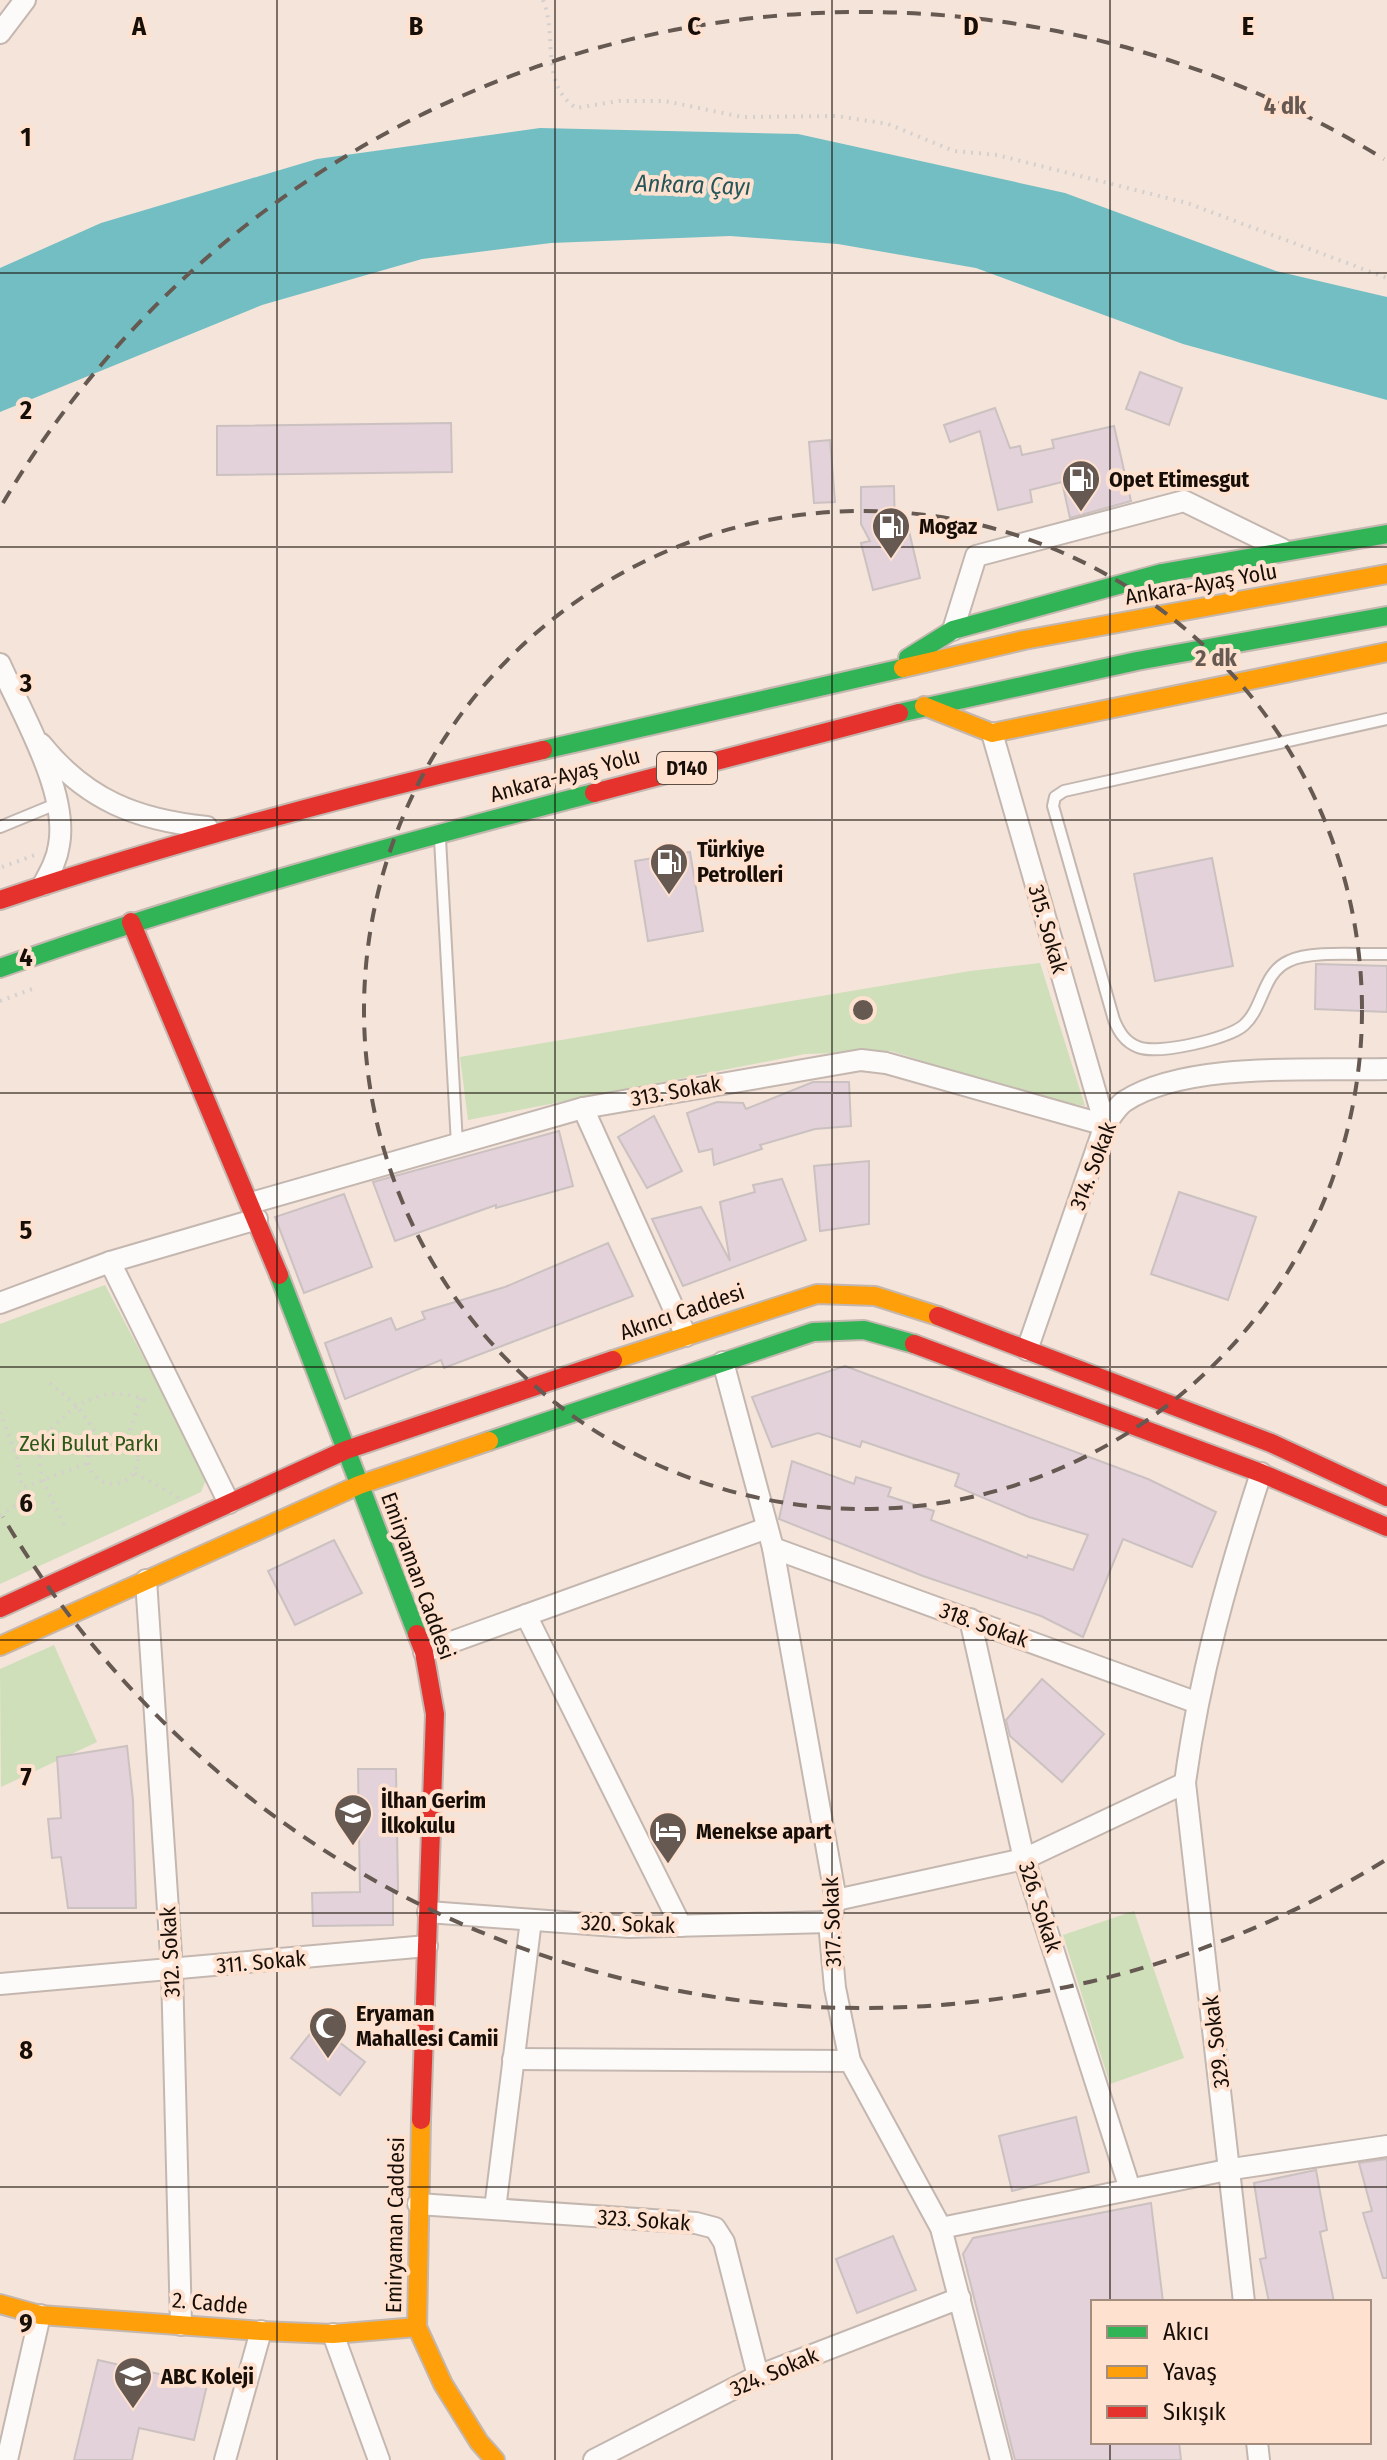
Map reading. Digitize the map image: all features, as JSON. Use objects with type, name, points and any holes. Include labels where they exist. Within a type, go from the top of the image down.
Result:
[{"type":"main road","points":[[880,676],[953,630],[1162,573],[1387,534]]},
{"type":"main road","name":"Ankara-Ayaş Yolu","points":[[0,900],[227,829],[358,792],[880,676],[1024,640],[1387,574]]},
{"type":"main road","name":"Ankara-Ayaş Yolu","points":[[0,968],[131,922],[439,833],[924,706],[1137,661],[1387,616]]},
{"type":"main road","points":[[924,706],[992,733],[1387,652]]},
{"type":"main road","name":"Emiryaman Caddesi","points":[[131,922],[254,1211],[424,1652],[435,1714],[418,2204],[417,2327],[443,2384],[479,2442],[495,2460]]},
{"type":"main road","name":"Akıncı Caddesi","points":[[0,1608],[346,1450],[805,1296],[851,1291],[899,1301],[1271,1443],[1387,1497]]},
{"type":"main road","points":[[0,1646],[359,1485],[824,1329],[855,1327],[875,1331],[1261,1473],[1387,1527]]},
{"type":"main road","points":[[1261,1473],[1271,1443]]},
{"type":"main road","name":"2. Cadde","points":[[0,2304],[40,2315],[261,2331],[333,2334],[417,2327]]},
{"type":"street","points":[[0,33],[25,0]]},
{"type":"street","points":[[953,630],[976,556],[1184,501],[1286,551]]},
{"type":"street","points":[[0,664],[29,728],[56,804],[59,845],[54,864],[42,886]]},
{"type":"street","points":[[29,728],[55,762],[95,793],[127,812],[160,822],[227,829]]},
{"type":"street","name":"315. Sokak","points":[[992,733],[1105,1125]]},
{"type":"street","name":"313. Sokak","points":[[0,1303],[254,1211],[457,1144],[583,1108],[861,1060],[886,1063],[1105,1125]]},
{"type":"street","name":"314. Sokak","points":[[1027,1350],[1105,1125],[1122,1102],[1182,1079],[1226,1073],[1387,1069]]},
{"type":"street","points":[[583,1108],[686,1336]]},
{"type":"street","points":[[110,1262],[229,1503]]},
{"type":"street","name":"317. Sokak","points":[[723,1362],[770,1538],[836,1900],[829,1922],[835,1988],[850,2061],[941,2228],[1001,2460]]},
{"type":"street","name":"329. Sokak","points":[[1244,2300],[1232,2169],[1185,1783],[1195,1702],[1227,1578],[1261,1473]]},
{"type":"street","points":[[424,1652],[526,1615],[770,1538]]},
{"type":"street","name":"318. Sokak","points":[[770,1538],[970,1619],[1195,1702]]},
{"type":"street","name":"312. Sokak","points":[[146,1580],[172,1970],[181,2325]]},
{"type":"street","points":[[526,1615],[681,1926]]},
{"type":"street","name":"326. Sokak","points":[[970,1619],[1024,1859],[1130,2189]]},
{"type":"street","points":[[836,1900],[1024,1859],[1185,1783]]},
{"type":"street","name":"320. Sokak","points":[[428,1912],[681,1926],[829,1922]]},
{"type":"street","points":[[495,2209],[531,1920]]},
{"type":"street","name":"311. Sokak","points":[[0,1984],[427,1946]]},
{"type":"street","points":[[513,2059],[850,2061]]},
{"type":"street","points":[[941,2228],[1232,2169],[1387,2146]]},
{"type":"street","name":"323. Sokak","points":[[418,2204],[696,2223],[715,2228],[724,2242],[758,2376]]},
{"type":"street","name":"324. Sokak","points":[[594,2460],[758,2376],[960,2298]]},
{"type":"street","points":[[7,2460],[40,2315]]},
{"type":"street","points":[[225,2460],[261,2331]]},
{"type":"street","points":[[333,2334],[379,2460]]},
{"type":"lane","points":[[1387,719],[1064,791],[1055,797],[1053,806],[1114,1020],[1122,1036],[1137,1046],[1162,1048],[1239,1030],[1255,1014],[1270,977],[1289,960],[1387,954]]},
{"type":"lane","points":[[0,827],[56,804]]},
{"type":"lane","points":[[439,833],[457,1144]]},
{"type":"path","points":[[543,0],[548,12],[553,78],[565,101],[576,108],[619,101],[665,101],[742,117],[837,116],[888,124],[954,151],[997,155],[1187,203],[1387,278]]},
{"type":"path","points":[[0,868],[59,845]]},
{"type":"path","points":[[50,1383],[77,1406],[100,1438]]},
{"type":"path","points":[[64,1525],[45,1480],[40,1448],[50,1430],[90,1397],[110,1392],[151,1402]]},
{"type":"path","points":[[127,1438],[141,1398]]},
{"type":"path","points":[[0,1412],[17,1458],[22,1488],[15,1506],[0,1516]]},
{"type":"path","points":[[113,1434],[127,1438],[138,1454],[134,1473],[124,1483],[108,1484],[94,1476],[88,1463],[92,1445],[100,1438],[113,1434]]},
{"type":"path","points":[[22,1488],[88,1463]]},
{"type":"path","points":[[134,1473],[206,1514]]},
{"type":"green space","points":[[1040,963],[1085,1106],[1035,1097],[891,1051],[805,1054],[468,1120],[460,1057],[970,971]]},
{"type":"green space","name":"Zeki Bulut Parkı","points":[[105,1285],[207,1477],[201,1492],[0,1584],[0,1324]]},
{"type":"green space","points":[[54,1645],[97,1742],[1,1787],[0,1669]]},
{"type":"green space","points":[[1134,1911],[1184,2058],[1110,2084],[1063,1935]]},
{"type":"water","name":"Ankara Çayı","points":[[540,128],[798,134],[1065,193],[1276,271],[1387,297],[1387,400],[1183,344],[976,268],[838,244],[730,236],[551,243],[422,259],[262,305],[0,412],[0,268],[101,223],[317,159]]},
{"type":"building","points":[[1140,372],[1182,388],[1169,425],[1126,409]]},
{"type":"building","points":[[995,408],[1010,448],[1020,446],[1022,455],[1054,448],[1052,440],[1114,426],[1131,501],[1070,518],[1062,482],[1030,490],[1032,502],[998,510],[980,431],[950,442],[944,425]]},
{"type":"building","points":[[451,423],[452,472],[217,475],[217,426]]},
{"type":"building","points":[[830,440],[835,502],[814,503],[809,442]]},
{"type":"building","points":[[894,486],[895,534],[909,531],[920,578],[873,590],[861,543],[870,541],[861,524],[861,487]]},
{"type":"building","points":[[690,852],[703,931],[648,941],[635,861]]},
{"type":"building","points":[[1212,858],[1233,966],[1155,981],[1134,874]]},
{"type":"building","points":[[1316,964],[1387,966],[1387,1012],[1315,1009]]},
{"type":"building","points":[[813,1082],[849,1082],[851,1126],[815,1129],[760,1145],[762,1149],[714,1165],[712,1149],[699,1152],[687,1113],[717,1102],[743,1103],[746,1109]]},
{"type":"building","points":[[654,1116],[682,1171],[647,1188],[618,1137]]},
{"type":"building","points":[[559,1131],[573,1186],[496,1208],[496,1205],[395,1241],[373,1182]]},
{"type":"building","points":[[869,1161],[869,1224],[820,1231],[814,1166]]},
{"type":"building","points":[[782,1179],[806,1240],[683,1286],[652,1219],[701,1207],[730,1261],[720,1202],[755,1192],[753,1185]]},
{"type":"building","points":[[1179,1192],[1256,1217],[1228,1300],[1151,1274]]},
{"type":"building","points":[[344,1194],[372,1267],[304,1293],[275,1217]]},
{"type":"building","points":[[608,1243],[633,1296],[444,1368],[441,1360],[345,1399],[325,1343],[391,1318],[396,1330],[425,1319],[422,1312],[505,1287]]},
{"type":"building","points":[[845,1366],[1148,1479],[1216,1512],[1192,1567],[1123,1539],[1083,1637],[1041,1616],[923,1576],[779,1519],[792,1461],[854,1484],[856,1477],[891,1488],[888,1496],[934,1511],[931,1520],[1027,1558],[1028,1555],[1073,1570],[1088,1535],[1029,1517],[955,1486],[959,1474],[862,1441],[860,1447],[818,1433],[772,1447],[752,1397]]},
{"type":"building","points":[[334,1540],[362,1593],[295,1625],[268,1571]]},
{"type":"building","points":[[1042,1679],[1104,1734],[1062,1782],[1010,1736],[1006,1720]]},
{"type":"building","points":[[127,1746],[133,1800],[136,1908],[68,1908],[61,1857],[52,1858],[48,1819],[61,1818],[57,1757]]},
{"type":"building","points":[[358,1769],[396,1769],[398,1891],[393,1891],[393,1925],[313,1926],[312,1893],[360,1892]]},
{"type":"building","name":"Eryaman Mahallesi Camii","points":[[317,2025],[365,2062],[340,2095],[291,2058]]},
{"type":"building","points":[[1076,2117],[1089,2172],[1012,2191],[999,2136]]},
{"type":"building","points":[[1387,2159],[1387,2278],[1383,2278],[1363,2213],[1372,2211],[1359,2163]]},
{"type":"building","points":[[1316,2170],[1327,2230],[1320,2232],[1334,2300],[1269,2300],[1260,2259],[1266,2258],[1254,2183]]},
{"type":"building","points":[[1151,2203],[1163,2300],[1091,2300],[1091,2444],[1179,2444],[1181,2460],[1015,2460],[963,2254],[973,2238]]},
{"type":"building","points":[[893,2236],[916,2290],[857,2313],[836,2259]]},
{"type":"building","points":[[98,2360],[207,2385],[194,2440],[139,2428],[132,2460],[74,2460]]},
{"type":"traffic: fast","points":[[908,658],[953,630],[1162,573],[1387,534]]},
{"type":"traffic: fast","points":[[899,713],[1137,661],[1387,616]]},
{"type":"traffic: fast","points":[[543,750],[903,668]]},
{"type":"traffic: fast","points":[[0,968],[295,874],[594,793]]},
{"type":"traffic: fast","points":[[279,1275],[417,1634]]},
{"type":"traffic: fast","points":[[489,1441],[813,1332],[864,1330],[914,1344]]},
{"type":"traffic: slow","points":[[903,668],[1024,640],[1387,574]]},
{"type":"traffic: slow","points":[[924,706],[992,733],[1387,652]]},
{"type":"traffic: slow","points":[[613,1360],[817,1294],[875,1296],[938,1316]]},
{"type":"traffic: slow","points":[[0,1646],[359,1485],[489,1441]]},
{"type":"traffic: slow","points":[[421,2120],[417,2327],[443,2384],[479,2442],[495,2460]]},
{"type":"traffic: slow","points":[[0,2304],[40,2315],[261,2331],[333,2334],[417,2327]]},
{"type":"traffic: jam","points":[[594,793],[899,713]]},
{"type":"traffic: jam","points":[[0,900],[270,818],[543,750]]},
{"type":"traffic: jam","points":[[131,922],[279,1275]]},
{"type":"traffic: jam","points":[[938,1316],[1271,1443],[1387,1497]]},
{"type":"traffic: jam","points":[[914,1344],[1261,1473],[1387,1527]]},
{"type":"traffic: jam","points":[[0,1608],[346,1450],[613,1360]]},
{"type":"traffic: jam","points":[[417,1634],[424,1652],[435,1714],[421,2120]]},
{"type":"place","name":"Opet Etimesgut","points":[[1081,513]]},
{"type":"place","name":"Mogaz","points":[[891,560]]},
{"type":"place","name":"Türkiye Petrolleri","points":[[669,896]]},
{"type":"place","name":"İlhan Gerim İlkokulu","points":[[353,1847]]},
{"type":"place","name":"Menekse apart","points":[[668,1865]]},
{"type":"place","name":"Eryaman Mahallesi Camii","points":[[328,2060]]},
{"type":"place","name":"ABC Koleji","points":[[133,2410]]}]
